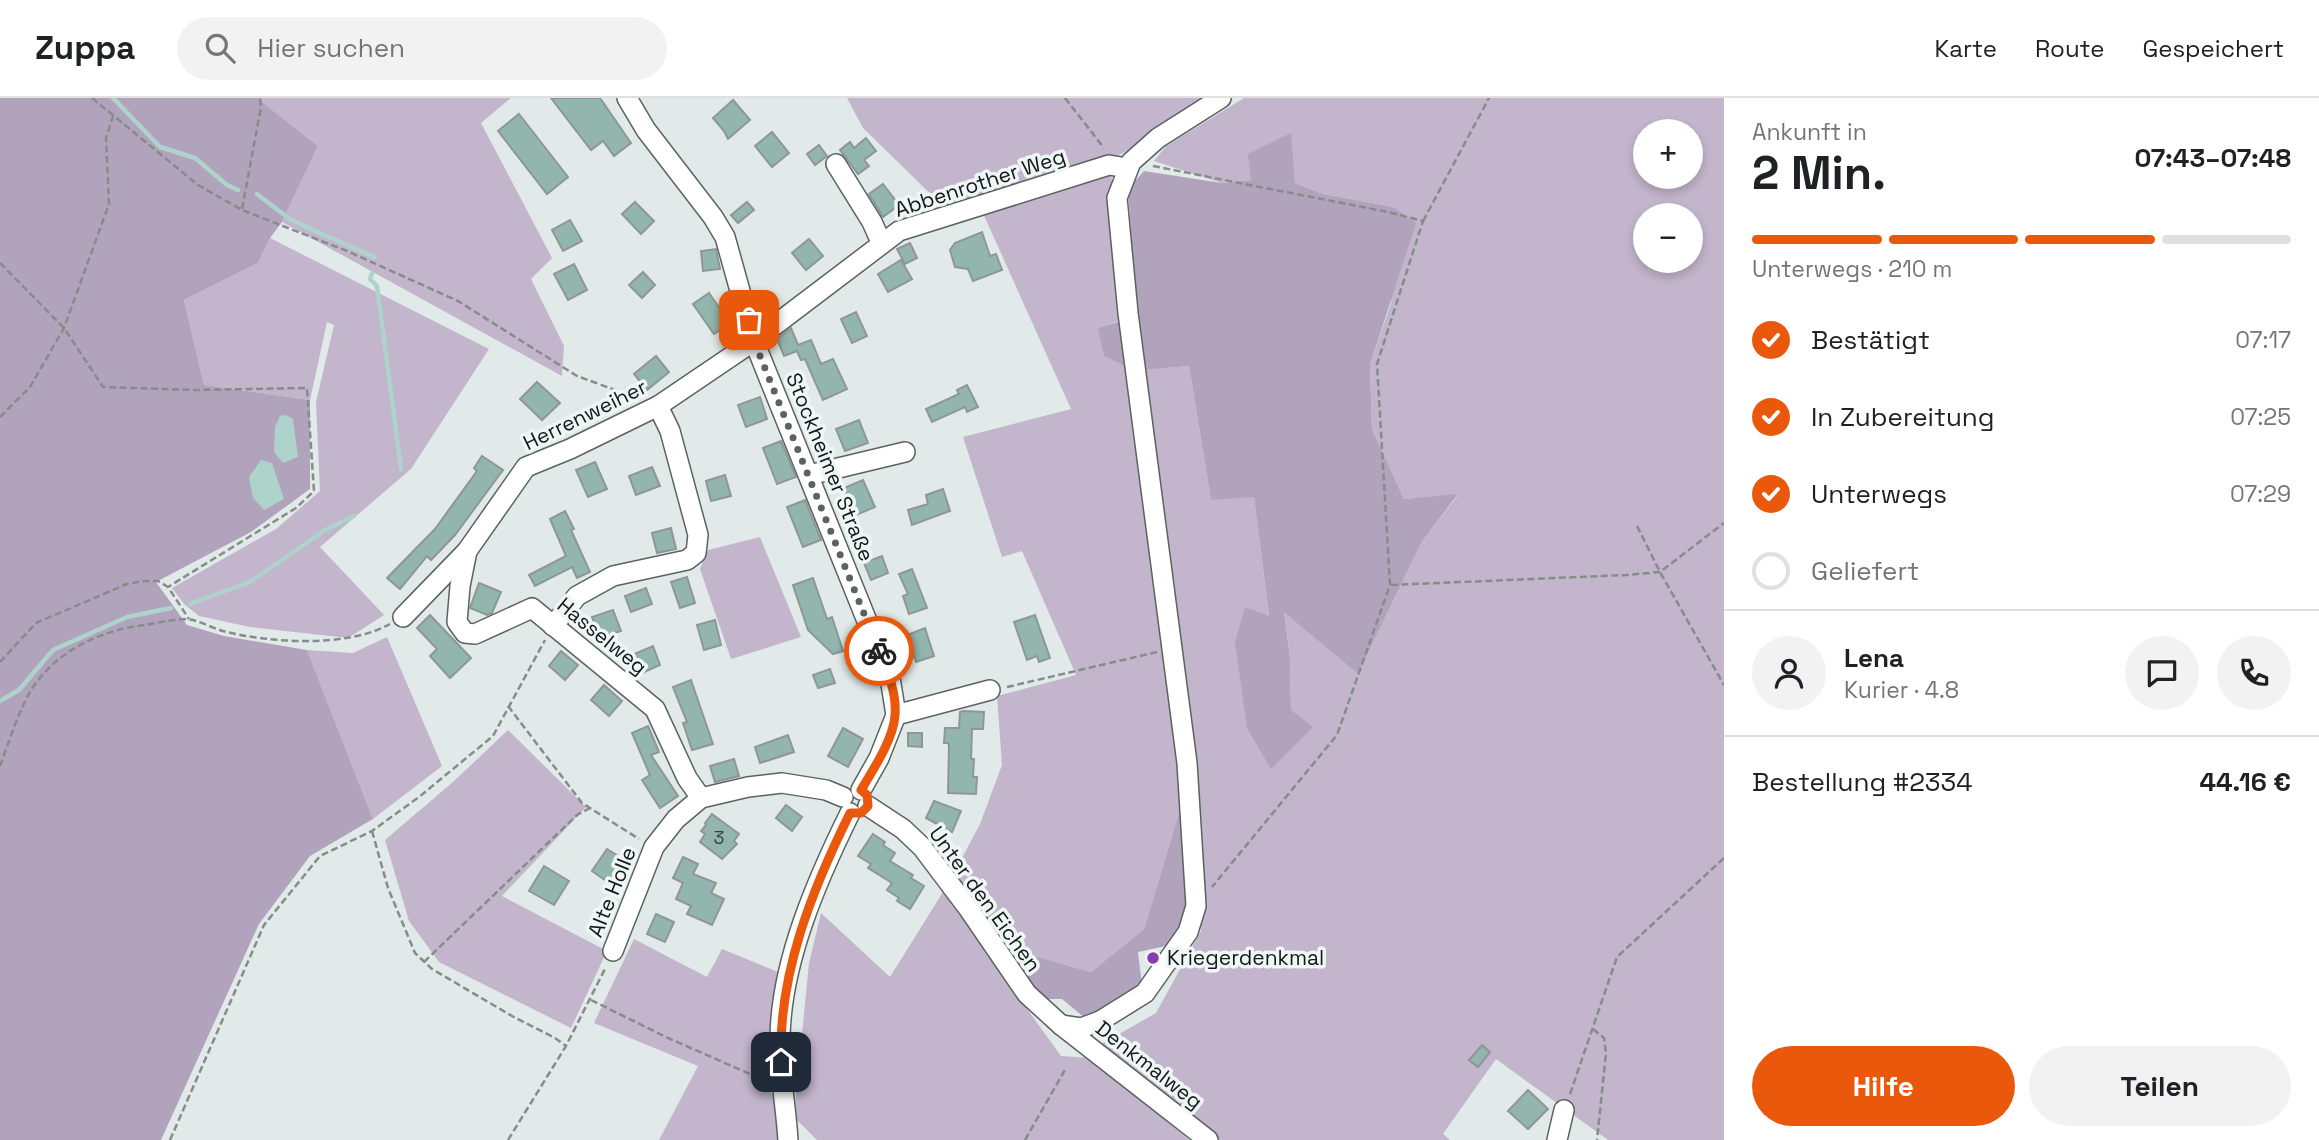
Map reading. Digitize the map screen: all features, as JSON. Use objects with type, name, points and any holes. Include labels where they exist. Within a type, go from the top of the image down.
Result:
[{"type":"street","name":"Stockheimer Straße","points":[[627,98],[646,130],[713,217],[725,237],[754,341],[890,678],[895,715],[880,758],[834,845],[790,966],[780,1036],[788,1140]]},
{"type":"street","points":[[1062,1025],[1081,1028],[1100,1021],[1145,993],[1188,932],[1196,906],[1187,763],[1128,313],[1117,198],[1129,165],[1158,138],[1221,98]]},
{"type":"street","points":[[835,164],[872,222],[881,242]]},
{"type":"street","name":"Abbenrother Weg","points":[[754,341],[881,242],[899,231],[1109,165],[1129,165]]},
{"type":"street","name":"Herrenweiher","points":[[403,617],[467,551],[526,467],[570,449],[658,406],[754,341]]},
{"type":"street","points":[[553,626],[577,596],[613,576],[687,560],[696,553],[698,535],[670,431],[658,406]]},
{"type":"street","points":[[809,475],[905,452]]},
{"type":"street","name":"Hasselweg","points":[[467,551],[457,622],[465,633],[475,634],[532,608],[655,709],[687,778],[701,798]]},
{"type":"street","points":[[895,715],[990,691]]},
{"type":"street","name":"Alte Holle","points":[[613,951],[654,847],[676,819],[701,798],[748,787],[782,783],[826,790],[855,801]]},
{"type":"street","name":"Unter den Eichen","points":[[855,801],[903,829],[922,847],[1027,994],[1062,1025]]},
{"type":"street","name":"Denkmalweg","points":[[1062,1025],[1209,1140]]},
{"type":"street","points":[[1557,1140],[1564,1110]]},
{"type":"path","points":[[92,98],[198,185],[242,210],[346,251],[458,300],[577,376],[658,406]]},
{"type":"path","points":[[242,210],[261,107],[260,98]]},
{"type":"path","points":[[1065,98],[1110,157],[1129,165],[1423,220]]},
{"type":"path","points":[[1196,906],[1337,735],[1390,585],[1377,364],[1423,220],[1489,98]]},
{"type":"path","points":[[0,417],[30,387],[64,328],[109,204],[106,138],[113,116]]},
{"type":"path","points":[[0,263],[64,328],[103,387],[194,390],[307,388],[314,491],[296,508],[168,587]]},
{"type":"path","points":[[1390,585],[1660,572],[1724,523]]},
{"type":"path","points":[[1637,526],[1724,685]]},
{"type":"path","points":[[0,662],[36,623],[127,584],[144,580],[159,581],[168,587],[189,619]]},
{"type":"path","points":[[0,766],[30,692],[56,660],[120,628],[189,619],[233,633],[309,642],[374,634],[403,617]]},
{"type":"path","points":[[170,1140],[264,925],[320,856],[372,831],[419,797],[493,736],[553,626]]},
{"type":"path","points":[[990,691],[1174,649]]},
{"type":"path","points":[[508,706],[582,803],[654,847]]},
{"type":"path","points":[[424,962],[577,815],[590,808]]},
{"type":"path","points":[[372,831],[388,888],[415,953],[432,969],[566,1046]]},
{"type":"path","points":[[1564,1110],[1617,957],[1724,858]]},
{"type":"path","name":"Alte Holle","points":[[508,1140],[566,1046],[613,951]]},
{"type":"path","points":[[591,1000],[668,1038],[782,1088]]},
{"type":"path","points":[[1593,1029],[1605,1038],[1606,1053],[1597,1140]]},
{"type":"path","points":[[1025,1140],[1066,1068]]},
{"type":"shaded area","points":[[0,98],[261,98],[261,101],[318,146],[282,222],[270,238],[258,263],[184,300],[204,385],[310,400],[310,489],[251,532],[156,582],[187,625],[224,636],[307,650],[373,819],[310,856],[259,924],[161,1140],[0,1140]]},
{"type":"shaded area","points":[[261,98],[511,98],[481,123],[552,258],[531,279],[564,346],[562,376],[282,222],[318,146],[261,101]]},
{"type":"shaded area","points":[[847,98],[1213,98],[1201,108],[1107,162],[947,210],[863,128]]},
{"type":"shaded area","points":[[1244,98],[1724,98],[1724,1140],[1608,1140],[1496,1059],[1443,1134],[1450,1140],[1220,1140],[1098,1046],[1156,1013],[1201,931],[1198,811],[1145,370],[1189,366],[1211,500],[1254,496],[1269,617],[1291,710],[1290,658],[1284,611],[1358,674],[1421,543],[1458,495],[1404,499],[1372,429],[1370,365],[1391,303],[1393,207],[1323,194],[1295,183],[1290,133],[1252,180],[1222,183],[1154,161],[1166,146]]},
{"type":"shaded area","points":[[1291,133],[1295,183],[1323,194],[1393,207],[1416,223],[1370,365],[1372,429],[1404,499],[1458,494],[1421,543],[1358,674],[1284,612],[1290,658],[1291,710],[1313,727],[1271,769],[1247,728],[1235,642],[1245,607],[1269,616],[1254,497],[1211,500],[1189,366],[1145,370],[1130,368],[1104,356],[1098,328],[1137,316],[1128,189],[1144,171],[1222,183],[1251,180],[1248,154]]},
{"type":"shaded area","points":[[1111,170],[1122,320],[1098,328],[1130,368],[1184,796],[1144,929],[1091,972],[1003,947],[952,877],[980,824],[1002,765],[997,696],[1076,675],[1022,551],[1002,557],[963,437],[1071,409],[982,211]]},
{"type":"shaded area","points":[[270,238],[489,349],[411,469],[320,547],[384,615],[348,638],[250,627],[199,616],[184,604],[172,588],[276,529],[320,491],[316,402],[334,325],[327,322],[310,400],[204,385],[184,300],[258,263]]},
{"type":"shaded area","points":[[286,415],[293,419],[298,457],[283,463],[274,452],[275,427],[280,416]]},
{"type":"shaded area","points":[[261,460],[272,463],[284,499],[264,510],[253,498],[249,477]]},
{"type":"shaded area","points":[[760,537],[801,637],[731,659],[700,569],[708,550]]},
{"type":"shaded area","points":[[387,637],[442,766],[373,819],[307,650],[353,653]]},
{"type":"shaded area","points":[[508,730],[586,807],[502,896],[607,951],[571,1028],[439,962],[409,921],[385,840]]},
{"type":"shaded area","points":[[1184,796],[1188,932],[1171,945],[1138,952],[1144,1002],[1097,1028],[1062,999],[1044,999],[1003,947],[1091,972],[1144,929]]},
{"type":"shaded area","points":[[943,892],[1061,1056],[1091,1058],[1189,1140],[817,1140],[794,1117],[809,963],[821,913],[890,977]]},
{"type":"shaded area","points":[[634,939],[707,977],[722,949],[783,974],[775,1084],[764,1080],[778,1106],[780,1140],[659,1140],[698,1066],[594,1023]]},
{"type":"building","points":[[551,98],[600,98],[631,143],[614,156],[603,141],[591,150]]},
{"type":"building","points":[[733,100],[750,120],[728,139],[713,118]]},
{"type":"building","points":[[519,114],[568,177],[547,194],[498,131]]},
{"type":"building","points":[[772,132],[789,153],[772,167],[755,146]]},
{"type":"building","points":[[866,138],[876,151],[864,160],[869,166],[858,174],[840,150],[850,142],[854,148]]},
{"type":"building","points":[[819,145],[827,156],[815,165],[807,154]]},
{"type":"building","points":[[883,184],[899,205],[883,217],[869,194]]},
{"type":"building","points":[[635,202],[654,221],[641,234],[622,214]]},
{"type":"building","points":[[747,202],[754,210],[738,223],[731,215]]},
{"type":"building","points":[[570,220],[582,241],[563,251],[552,230]]},
{"type":"building","points":[[982,232],[990,256],[996,254],[1002,270],[973,281],[968,269],[955,267],[950,250],[955,243]]},
{"type":"building","points":[[809,239],[823,256],[806,270],[792,253]]},
{"type":"building","points":[[910,243],[917,258],[905,264],[897,249]]},
{"type":"building","points":[[716,249],[720,269],[703,271],[701,251]]},
{"type":"building","points":[[901,260],[912,279],[888,292],[878,274]]},
{"type":"building","points":[[574,264],[587,290],[568,300],[554,274]]},
{"type":"building","points":[[643,272],[655,285],[642,298],[629,285]]},
{"type":"building","points":[[709,293],[730,323],[714,334],[693,304]]},
{"type":"building","points":[[856,312],[867,336],[852,343],[841,319]]},
{"type":"building","points":[[791,328],[798,345],[811,340],[821,364],[833,359],[847,389],[823,400],[805,359],[801,360],[797,351],[784,356],[777,339]]},
{"type":"building","points":[[656,356],[669,372],[647,390],[634,374]]},
{"type":"building","points":[[537,382],[560,403],[542,420],[520,399]]},
{"type":"building","points":[[967,385],[978,407],[967,412],[965,407],[932,422],[926,409],[959,394],[957,390]]},
{"type":"building","points":[[760,397],[767,419],[746,427],[738,405]]},
{"type":"building","points":[[859,420],[868,443],[845,451],[836,429]]},
{"type":"building","points":[[781,441],[796,477],[777,484],[763,448]]},
{"type":"building","points":[[482,456],[503,470],[455,535],[431,560],[427,556],[400,589],[387,578],[435,529],[477,471],[474,468]]},
{"type":"building","points":[[595,462],[607,489],[588,497],[576,470]]},
{"type":"building","points":[[652,467],[660,486],[636,495],[629,476]]},
{"type":"building","points":[[725,475],[731,496],[711,501],[706,481]]},
{"type":"building","points":[[863,480],[875,507],[856,515],[844,488]]},
{"type":"building","points":[[943,489],[950,511],[912,525],[908,510],[928,504],[926,495]]},
{"type":"building","points":[[805,500],[821,540],[803,547],[787,507]]},
{"type":"building","points":[[565,511],[590,572],[577,578],[572,567],[535,586],[529,575],[566,556],[550,519]]},
{"type":"building","points":[[671,528],[676,549],[657,553],[652,533]]},
{"type":"building","points":[[882,556],[888,573],[871,580],[864,563]]},
{"type":"building","points":[[912,569],[927,608],[909,614],[903,596],[908,594],[899,574]]},
{"type":"building","points":[[687,577],[695,603],[680,608],[671,582]]},
{"type":"building","points":[[813,578],[827,619],[832,617],[843,651],[833,654],[808,630],[793,585]]},
{"type":"building","points":[[479,583],[501,592],[492,613],[487,615],[470,608]]},
{"type":"building","points":[[646,588],[652,604],[631,612],[625,596]]},
{"type":"building","points":[[613,610],[621,631],[600,638],[592,617]]},
{"type":"building","points":[[430,615],[471,658],[450,678],[430,656],[437,649],[417,628]]},
{"type":"building","points":[[1035,615],[1050,658],[1039,662],[1037,656],[1027,660],[1014,622]]},
{"type":"building","points":[[715,620],[721,645],[704,650],[697,625]]},
{"type":"building","points":[[925,628],[934,656],[916,662],[907,635]]},
{"type":"building","points":[[653,646],[660,665],[640,674],[632,655]]},
{"type":"building","points":[[561,651],[578,665],[565,680],[549,666]]},
{"type":"building","points":[[830,669],[835,683],[818,688],[813,675]]},
{"type":"building","points":[[691,680],[713,744],[692,750],[683,723],[687,722],[673,687]]},
{"type":"building","points":[[604,685],[622,701],[609,716],[591,700]]},
{"type":"building","points":[[960,712],[984,712],[983,729],[972,729],[971,759],[974,759],[973,777],[977,777],[976,794],[948,793],[949,746],[944,743],[945,728],[959,728]]},
{"type":"building","points":[[648,726],[659,752],[651,755],[678,796],[660,808],[642,780],[650,775],[632,733]]},
{"type":"building","points":[[843,728],[863,739],[848,767],[828,756]]},
{"type":"building","points":[[908,733],[922,733],[922,747],[908,746]]},
{"type":"building","points":[[788,735],[794,752],[760,763],[755,747]]},
{"type":"building","points":[[734,759],[739,776],[715,782],[710,766]]},
{"type":"building","points":[[934,801],[961,811],[952,832],[926,818]]},
{"type":"building","points":[[786,805],[802,817],[792,831],[776,818]]},
{"type":"building","points":[[712,814],[739,834],[734,841],[737,844],[722,859],[700,842],[705,834],[701,831]]},
{"type":"building","points":[[873,834],[895,853],[890,861],[913,875],[911,878],[924,886],[910,909],[897,901],[899,898],[887,890],[892,883],[868,868],[871,864],[858,856]]},
{"type":"building","points":[[607,849],[623,859],[608,882],[592,871]]},
{"type":"building","points":[[683,857],[698,864],[693,874],[716,883],[711,893],[724,899],[712,925],[687,914],[691,906],[676,899],[683,883],[673,878]]},
{"type":"building","points":[[544,866],[569,881],[554,905],[529,891]]},
{"type":"building","points":[[656,914],[674,922],[665,942],[647,934]]},
{"type":"building","points":[[1482,1045],[1490,1052],[1478,1067],[1469,1060]]},
{"type":"building","points":[[1528,1090],[1548,1109],[1528,1129],[1508,1111]]},
{"type":"waterway","points":[[113,98],[160,147],[195,158],[227,185],[238,190]]},
{"type":"waterway","points":[[257,194],[291,220],[374,257]]},
{"type":"waterway","points":[[372,273],[370,279],[377,286],[401,469]]},
{"type":"waterway","points":[[190,604],[250,582],[325,530],[354,516]]},
{"type":"waterway","points":[[0,701],[19,690],[53,650],[127,617],[171,608]]},
{"type":"way so far","points":[[749,320],[754,341],[879,651]]},
{"type":"place","name":"Kriegerdenkmal","points":[[1153,958]]},
{"type":"route","points":[[781,1062],[780,1036],[790,966],[834,845],[850,813],[861,813],[868,806],[867,795],[861,790],[880,758],[895,715],[890,678],[879,651]]}]
